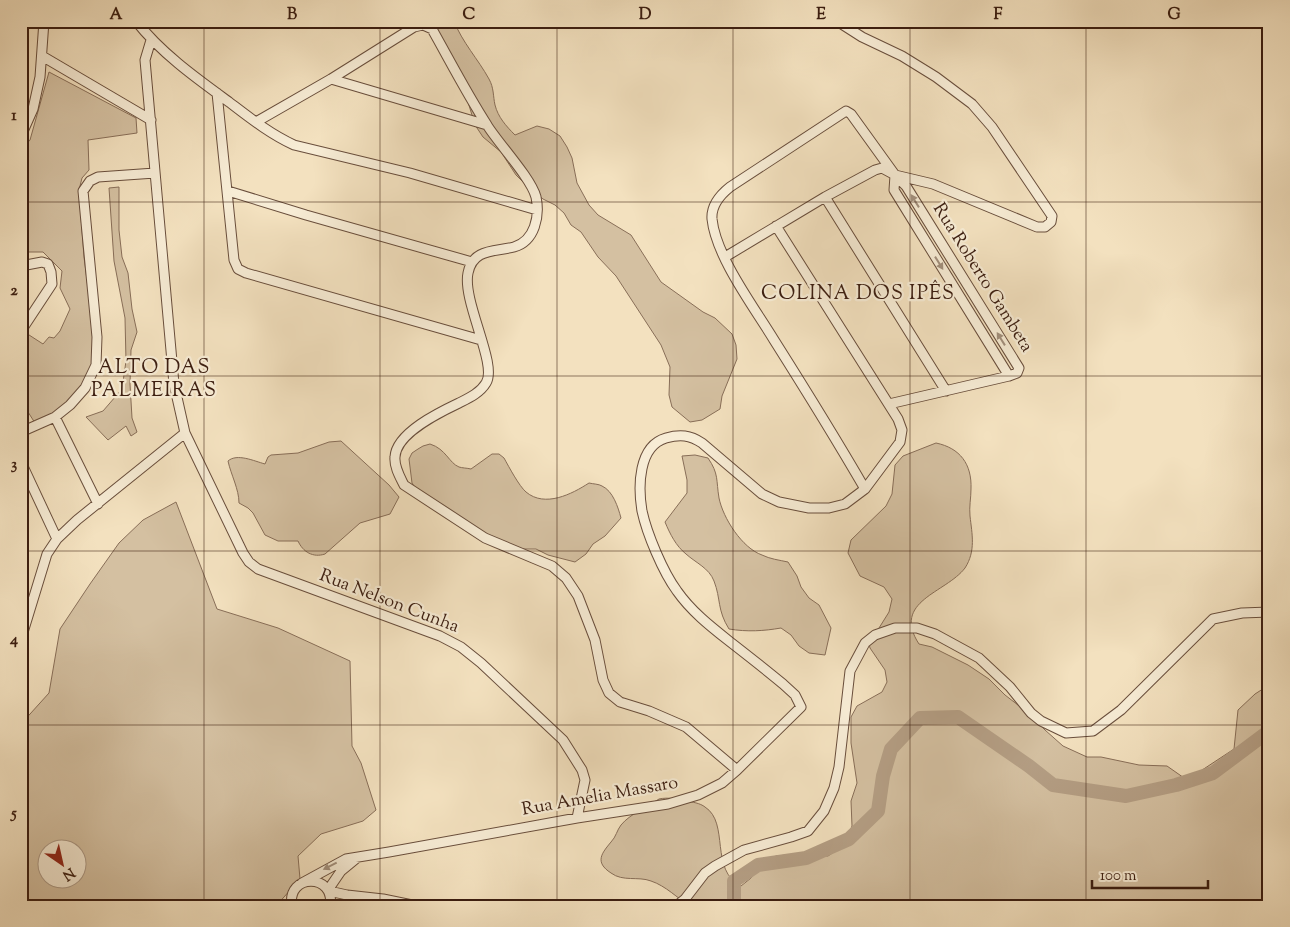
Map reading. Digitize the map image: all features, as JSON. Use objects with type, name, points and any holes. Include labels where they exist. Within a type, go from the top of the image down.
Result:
[{"type":"street","points":[[21,136],[33,109],[40,77],[44,21]]},
{"type":"street","points":[[136,21],[151,40],[217,94],[276,137],[294,145],[410,173],[537,210]]},
{"type":"street","points":[[725,257],[825,197],[882,168],[895,175],[933,184],[1037,227],[1045,227],[1051,222],[1052,216],[992,127],[972,104],[936,76],[902,56],[862,37],[837,21]]},
{"type":"street","points":[[256,122],[331,79],[414,27],[423,25],[432,29],[487,125],[528,181],[536,196],[537,210],[535,228],[527,239],[515,247],[485,252],[472,262],[468,273],[468,296],[489,369],[487,382],[476,394],[416,426],[402,440],[394,456],[397,472],[404,485],[485,538],[552,566],[566,578],[578,596],[595,640],[603,680],[609,693],[620,702],[649,711],[686,727],[737,770]]},
{"type":"street","points":[[22,633],[47,554],[57,539],[185,433],[174,384],[145,60],[151,40]]},
{"type":"street","points":[[42,56],[151,120]]},
{"type":"street","points":[[331,79],[487,125]]},
{"type":"street","points":[[217,94],[234,260],[238,269],[246,273],[482,340]]},
{"type":"street","points":[[776,226],[889,404],[902,430],[900,442],[865,489],[832,432],[736,279],[718,240],[712,218],[719,196],[730,187],[843,112],[851,114],[895,175]]},
{"type":"street","points":[[21,432],[55,417],[70,405],[85,388],[96,365],[97,337],[83,191],[90,181],[98,177],[155,173]]},
{"type":"street","name":"Rua Roberto Gambeta","points":[[895,175],[894,190],[1009,376],[946,391]]},
{"type":"street","points":[[228,191],[472,262]]},
{"type":"street","points":[[825,197],[946,391],[889,404]]},
{"type":"street","points":[[21,266],[42,262],[48,264],[52,272],[52,284],[21,332]]},
{"type":"street","points":[[55,417],[98,504]]},
{"type":"street","name":"Rua Nelson Cunha","points":[[185,433],[249,562],[258,569],[440,636],[461,647],[563,740],[582,770],[585,780],[577,818]]},
{"type":"street","name":"Rua Amelia Massaro","points":[[302,883],[346,859],[361,855],[389,852],[577,818],[668,804],[691,798],[722,783],[801,707],[795,696],[783,684],[690,608],[676,590],[657,554],[642,512],[640,493],[642,465],[648,450],[656,442],[665,438],[680,435],[693,437],[762,494],[779,502],[810,508],[829,508],[844,504],[865,489]]},
{"type":"street","points":[[21,462],[57,539]]},
{"type":"street","points":[[21,592],[30,609]]},
{"type":"street","points":[[676,906],[685,899],[710,870],[744,850],[791,838],[808,831],[824,811],[834,788],[839,767],[850,671],[865,643],[875,635],[894,628],[918,628],[935,634],[979,658],[1010,687],[1031,713],[1041,721],[1066,733],[1093,731],[1122,710],[1213,619],[1242,613],[1269,612]]},
{"type":"street","points":[[328,891],[341,871],[361,855]]},
{"type":"street","points":[[284,906],[292,901],[295,889],[302,883],[315,881],[323,885],[328,891],[330,906]]},
{"type":"street","points":[[328,891],[417,906]]},
{"type":"street","points":[[378,906],[390,901]]},
{"type":"shaded area","points":[[435,21],[454,21],[461,36],[489,79],[498,113],[512,132],[515,135],[537,126],[549,129],[560,136],[572,158],[577,183],[589,205],[598,215],[631,235],[661,282],[703,312],[715,318],[732,334],[736,345],[737,359],[722,396],[720,409],[702,420],[690,422],[672,407],[669,395],[670,367],[661,345],[616,276],[598,257],[581,232],[571,225],[564,213],[555,205],[543,199],[525,184],[516,175],[501,152],[483,137],[475,125],[468,102],[440,46]]},
{"type":"shaded area","points":[[49,72],[136,118],[137,133],[88,140],[89,170],[82,178],[79,190],[93,343],[92,365],[83,388],[56,415],[35,423],[21,401],[21,339],[26,333],[43,344],[49,337],[54,338],[60,331],[70,309],[60,288],[62,271],[43,252],[21,252],[21,150],[30,140]]},
{"type":"shaded area","points":[[119,187],[119,230],[122,257],[128,273],[137,332],[131,350],[130,384],[132,418],[137,432],[131,436],[126,426],[108,440],[86,417],[103,411],[122,389],[126,361],[125,318],[114,261],[109,188]]},
{"type":"shaded area","points":[[341,441],[389,485],[399,497],[390,514],[360,523],[325,554],[321,555],[309,553],[298,541],[278,541],[265,535],[253,513],[239,503],[238,492],[228,461],[241,458],[265,464],[271,455],[298,453],[329,442]]},
{"type":"shaded area","points":[[936,443],[958,453],[967,465],[971,480],[972,549],[965,568],[956,577],[924,599],[916,608],[912,618],[912,629],[919,644],[932,647],[968,665],[989,679],[1063,746],[1087,757],[1101,757],[1139,765],[1167,766],[1187,780],[1234,749],[1238,710],[1255,694],[1269,685],[1269,906],[690,906],[656,883],[616,876],[603,865],[601,858],[621,825],[634,814],[662,798],[698,804],[705,807],[712,814],[717,824],[725,869],[731,879],[741,886],[751,878],[758,867],[776,856],[799,854],[828,856],[844,845],[852,826],[851,801],[857,783],[851,743],[851,717],[857,706],[882,692],[887,682],[885,670],[869,644],[889,612],[892,599],[884,587],[860,576],[848,553],[851,540],[886,506],[892,494],[895,465],[903,456]]},
{"type":"shaded area","points":[[430,444],[440,449],[456,465],[471,469],[492,454],[499,454],[504,458],[523,489],[533,497],[541,499],[558,498],[567,495],[589,483],[601,485],[612,495],[621,518],[605,536],[593,544],[586,554],[575,562],[548,555],[536,549],[523,549],[498,541],[422,498],[412,483],[409,459],[412,453]]},
{"type":"shaded area","points":[[695,455],[708,458],[712,464],[716,473],[721,506],[734,531],[747,546],[755,551],[771,558],[788,562],[797,576],[801,587],[809,598],[819,605],[831,628],[825,655],[809,653],[781,628],[755,631],[729,629],[721,610],[712,576],[706,569],[682,551],[665,522],[687,493],[687,480],[682,456]]},
{"type":"shaded area","points":[[176,502],[217,609],[278,628],[350,661],[352,746],[361,763],[376,810],[363,821],[321,834],[298,856],[300,879],[276,906],[21,906],[21,724],[49,693],[60,629],[119,543],[143,520]]},
{"type":"waterway","points":[[734,906],[734,881],[758,865],[806,858],[849,839],[878,811],[883,776],[891,749],[920,718],[958,717],[1053,785],[1126,796],[1176,785],[1213,773],[1269,731]]},
{"type":"district","name":"COLINA DOS IPÊS","points":[[858,294]]},
{"type":"district","name":"ALTO DAS PALMEIRAS","points":[[154,380]]}]
